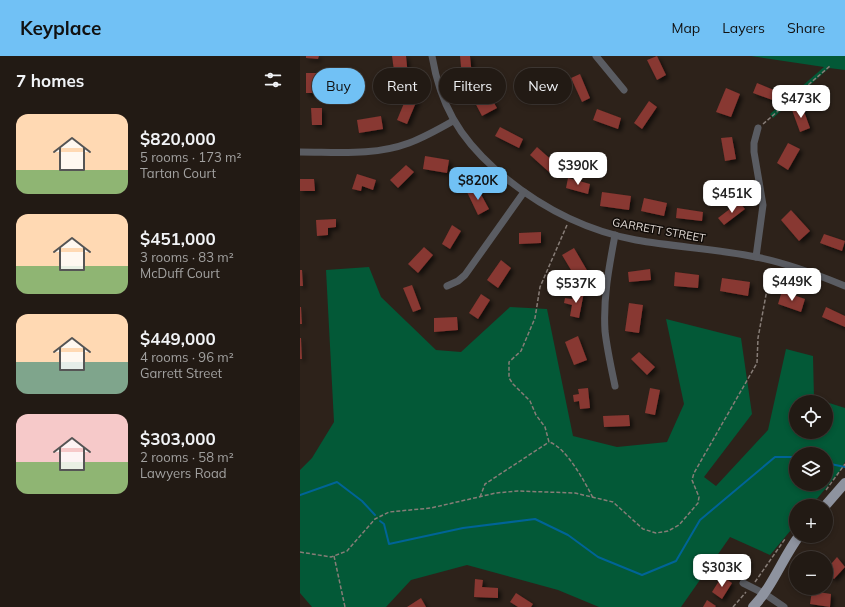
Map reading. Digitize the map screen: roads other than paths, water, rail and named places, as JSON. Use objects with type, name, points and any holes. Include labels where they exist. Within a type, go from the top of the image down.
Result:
[{"type":"main road","points":[[825,499],[845,483]]},
{"type":"main road","points":[[753,607],[766,594],[781,565],[795,543]]},
{"type":"street","name":"GARRETT STREET","points":[[432,56],[439,88],[453,121],[462,134],[478,153],[524,192],[544,206],[569,219],[615,235],[636,240],[756,257],[805,270],[845,286]]},
{"type":"street","points":[[596,56],[624,90]]},
{"type":"street","points":[[300,152],[356,153],[393,148],[425,136],[453,121]]},
{"type":"street","points":[[756,257],[763,205],[754,152],[754,143],[758,128]]},
{"type":"street","points":[[447,286],[458,281],[465,275],[524,192]]},
{"type":"street","points":[[615,235],[607,274],[605,306],[608,349],[615,386]]},
{"type":"street","points":[[743,583],[766,594],[784,607]]},
{"type":"waterway","points":[[380,521],[384,524],[389,544],[463,528],[535,519],[568,535],[598,557],[642,575],[676,561],[700,520],[775,457],[789,457]]},
{"type":"waterway","points":[[833,464],[845,467]]},
{"type":"waterway","points":[[300,495],[337,482],[362,501],[375,515]]}]
